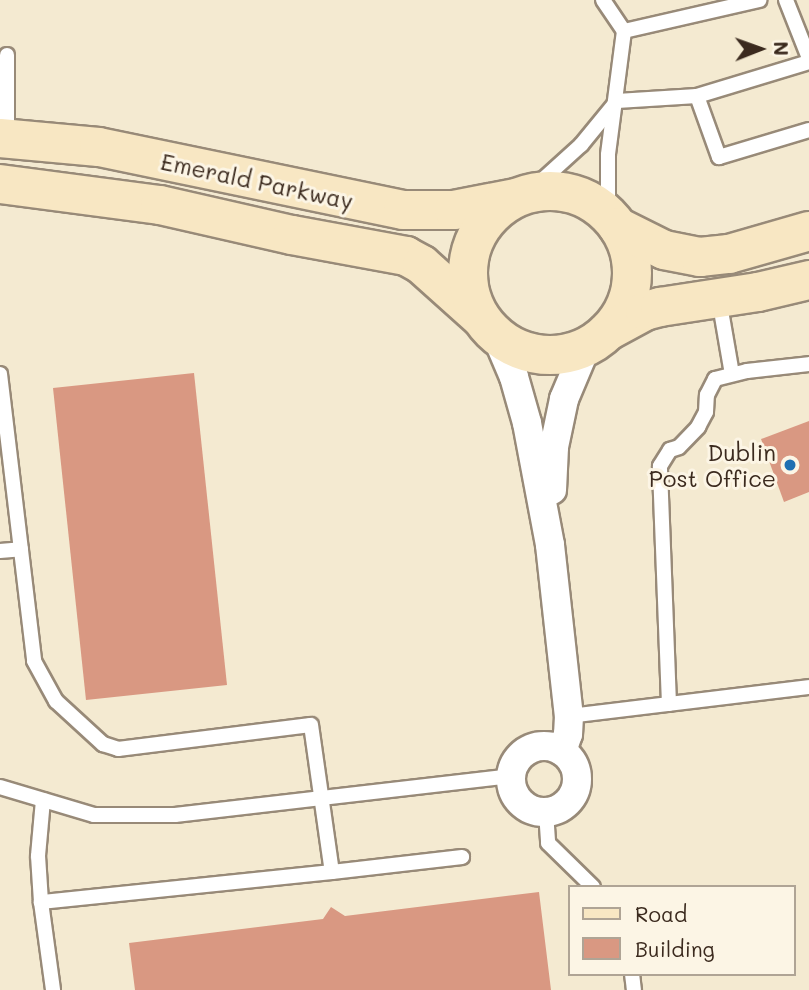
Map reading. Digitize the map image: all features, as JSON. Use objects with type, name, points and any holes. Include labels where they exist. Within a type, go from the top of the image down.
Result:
[{"type":"main road","name":"Emerald Parkway","points":[[4,138],[110,149],[403,210],[454,210],[521,195]]},
{"type":"main road","name":"Emerald Parkway","points":[[0,185],[160,205],[304,238],[406,256],[422,265],[465,300],[489,328]]},
{"type":"main road","points":[[597,339],[626,304],[632,273],[626,241],[613,221],[595,204],[571,193],[545,190],[521,195],[495,212],[480,229],[469,259],[470,290],[489,328],[518,349],[541,355],[564,354],[597,339],[645,311],[809,279]]},
{"type":"main road","points":[[613,221],[664,250],[701,257],[729,254],[809,231]]},
{"type":"street","points":[[489,328],[514,377],[527,423],[550,545],[569,716],[568,734],[562,751]]},
{"type":"street","points":[[550,545],[554,447],[564,399],[597,339]]},
{"type":"street","points":[[551,746],[562,751],[574,765],[577,784],[567,803],[546,812],[525,806],[516,798],[511,776],[513,765],[529,749],[551,746]]},
{"type":"lane","points":[[603,0],[624,31],[608,155],[613,221]]},
{"type":"lane","points":[[624,31],[759,0]]},
{"type":"lane","points":[[521,195],[581,145],[617,101],[697,96],[809,60],[786,0]]},
{"type":"lane","points":[[4,138],[7,55]]},
{"type":"lane","points":[[697,96],[719,157],[809,130]]},
{"type":"lane","points":[[719,298],[732,374]]},
{"type":"lane","points":[[669,704],[660,466],[670,450],[679,447],[698,427],[706,412],[707,395],[715,379],[732,374],[809,364]]},
{"type":"lane","points":[[0,374],[34,661],[56,701],[103,744],[118,749],[311,725],[324,798],[332,872]]},
{"type":"lane","points":[[0,551],[21,549]]},
{"type":"lane","points":[[569,716],[809,687]]},
{"type":"lane","points":[[0,787],[94,815],[161,815],[511,776]]},
{"type":"lane","points":[[43,800],[37,856],[52,990]]},
{"type":"lane","points":[[546,812],[548,843],[591,885]]},
{"type":"lane","points":[[41,902],[462,857]]},
{"type":"building","points":[[194,373],[227,685],[86,700],[53,388]]},
{"type":"building","name":"Dublin Post Office","points":[[809,421],[809,492],[784,502],[761,439]]},
{"type":"building","points":[[539,892],[551,990],[135,990],[129,943],[323,919],[331,907],[345,916]]},
{"type":"place","name":"Dublin Post Office","points":[[790,465]]}]
